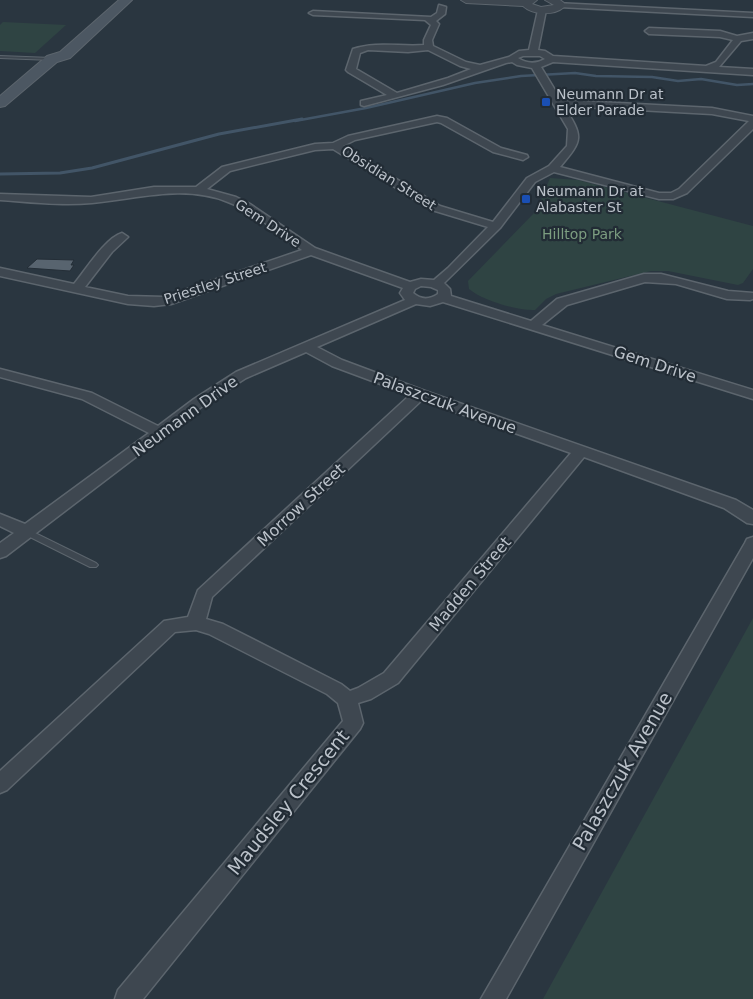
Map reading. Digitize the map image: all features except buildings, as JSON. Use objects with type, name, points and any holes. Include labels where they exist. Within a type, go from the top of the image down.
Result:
[{"type":"main road","points":[[52,59],[50,54],[108,0]]},
{"type":"main road","points":[[0,103],[52,59],[64,54],[126,0]]},
{"type":"street","points":[[466,0],[529,2],[532,8],[542,10],[556,8],[560,5]]},
{"type":"street","points":[[550,0],[560,5],[753,15]]},
{"type":"street","points":[[313,13],[400,16],[432,20],[441,14],[442,7]]},
{"type":"street","points":[[533,52],[542,10]]},
{"type":"street","points":[[430,47],[428,40],[435,24],[432,20]]},
{"type":"street","points":[[649,31],[720,34],[739,39],[753,36]]},
{"type":"street","points":[[360,39],[358,43],[365,48]]},
{"type":"street","points":[[707,69],[719,64],[739,39]]},
{"type":"street","points":[[396,96],[351,70],[356,51],[365,48],[408,49],[430,47],[463,64],[480,68]]},
{"type":"street","points":[[364,103],[396,96],[452,79],[480,68],[514,59],[518,54],[533,52],[546,54],[551,59],[753,72]]},
{"type":"street","points":[[436,284],[452,271],[496,226],[530,180],[553,168],[572,147],[572,129],[538,72],[514,59]]},
{"type":"street","points":[[538,72],[551,59]]},
{"type":"street","points":[[557,103],[712,111],[753,121]]},
{"type":"street","points":[[335,146],[352,138],[437,119],[444,120],[497,150],[523,157]]},
{"type":"street","points":[[553,168],[659,196],[673,196],[683,191],[753,121]]},
{"type":"street","name":"Obsidian Street","points":[[199,190],[226,169],[315,147],[335,146],[436,208],[496,226]]},
{"type":"street","name":"Gem Drive","points":[[1,198],[91,200],[154,190],[199,190],[232,199],[246,206],[311,251],[413,293]]},
{"type":"street","points":[[77,289],[108,249],[122,237]]},
{"type":"street","name":"Priestley Street","points":[[0,272],[141,302],[166,301],[311,251]]},
{"type":"street","points":[[534,325],[562,302],[644,278],[678,281],[727,295],[752,294]]},
{"type":"street","points":[[424,282],[436,284],[446,292],[443,298],[427,302],[413,293],[424,282]]},
{"type":"street","name":"Neumann Drive","points":[[0,552],[161,433],[199,402],[242,375],[382,316],[413,293]]},
{"type":"street","name":"Gem Drive","points":[[443,298],[534,325],[753,396]]},
{"type":"street","name":"Palaszczuk Avenue","points":[[306,347],[337,363],[580,452],[730,504],[751,515]]},
{"type":"street","points":[[0,373],[87,396],[161,433]]},
{"type":"street","name":"Morrow Street","points":[[196,623],[204,594],[420,394]]},
{"type":"street","name":"Madden Street","points":[[347,699],[364,694],[391,678],[580,452]]},
{"type":"street","points":[[0,519],[27,532]]},
{"type":"street","name":"Palaszczuk Avenue","points":[[493,999],[753,544]]},
{"type":"street","points":[[0,784],[170,626],[196,623],[216,629],[334,689],[347,699]]},
{"type":"street","name":"Maudsley Crescent","points":[[127,999],[354,723],[347,699]]},
{"type":"lane","points":[[0,56],[52,59]]},
{"type":"lane","points":[[27,532],[93,565]]},
{"type":"green space","points":[[3,22],[66,25],[35,53],[0,51],[0,25]]},
{"type":"green space","name":"Hilltop Park","points":[[550,178],[578,180],[753,226],[753,269],[743,283],[738,285],[668,271],[651,271],[556,294],[546,299],[535,310],[510,307],[491,301],[469,289],[468,281],[537,210]]},
{"type":"green space","points":[[753,618],[753,999],[543,999]]},
{"type":"waterway","points":[[295,121],[366,108],[475,83],[521,76],[575,73],[596,76],[652,77],[678,81],[701,79],[737,85],[753,84]]},
{"type":"waterway","points":[[0,174],[60,173],[92,168],[219,134],[302,119]]},
{"type":"place","name":"Neumann Dr at Elder Parade","points":[[546,102]]},
{"type":"place","name":"Neumann Dr at Alabaster St","points":[[526,199]]}]
